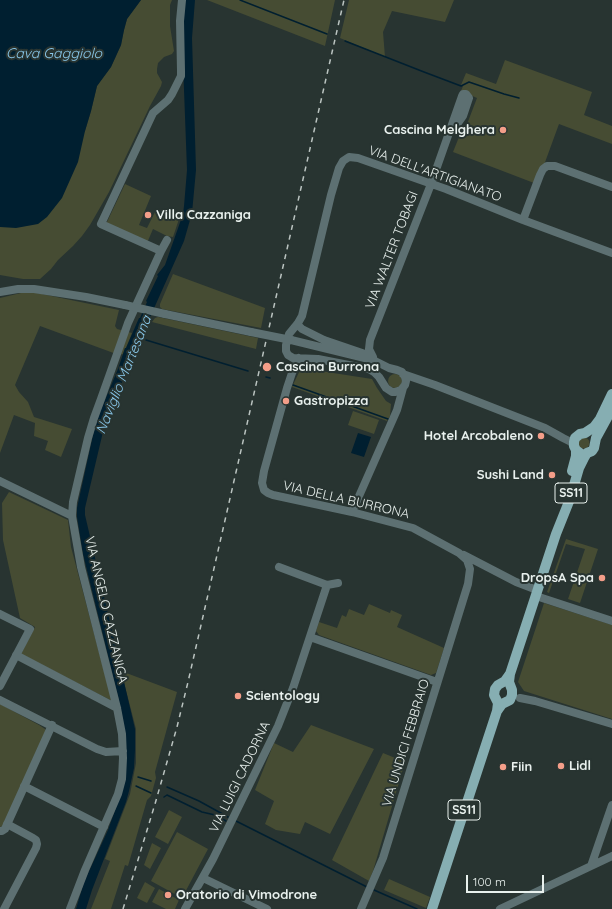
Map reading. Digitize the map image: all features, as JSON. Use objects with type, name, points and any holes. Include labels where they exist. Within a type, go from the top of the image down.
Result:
[{"type":"main road","name":"SS11","points":[[556,534],[564,498],[574,465],[574,441],[598,422],[612,394]]},
{"type":"main road","name":"SS11","points":[[432,909],[497,711],[508,694],[507,678],[510,674],[556,534],[570,499],[579,468],[587,454],[593,450],[599,431],[612,409]]},
{"type":"main road","points":[[582,434],[590,434],[595,441]]},
{"type":"main road","points":[[575,448],[581,453],[587,454]]},
{"type":"street","points":[[161,251],[101,224],[153,113],[168,100],[181,76],[180,21],[182,0]]},
{"type":"street","name":"VIA WALTER TOBAGI","points":[[373,357],[369,349],[370,340],[431,184],[450,129]]},
{"type":"street","name":"VIA DELL'ARTIGIANATO","points":[[299,358],[289,356],[286,349],[289,334],[297,324],[302,313],[331,194],[339,168],[343,161],[349,157],[357,158],[431,184],[612,253]]},
{"type":"street","points":[[524,220],[542,170],[547,166],[554,166],[612,187]]},
{"type":"street","name":"VIA ANGELO CAZZANIGA","points":[[70,909],[121,784],[123,751],[122,734],[117,708],[81,567],[72,516],[73,502],[90,428],[132,314],[167,240]]},
{"type":"street","points":[[0,292],[18,289],[34,289],[86,297],[291,340],[372,360],[393,370],[398,370],[403,374],[551,430],[567,435],[582,434]]},
{"type":"street","points":[[297,324],[303,329],[327,341],[373,357],[380,364]]},
{"type":"street","points":[[299,358],[318,359],[367,368],[374,372],[383,382]]},
{"type":"street","name":"VIA DELLA BURRONA","points":[[299,358],[291,376],[262,477],[264,490],[273,495],[352,512],[414,528],[536,593],[612,621]]},
{"type":"street","points":[[362,358],[374,365],[386,388],[392,392],[396,405],[395,416]]},
{"type":"street","points":[[383,382],[386,373],[393,370]]},
{"type":"street","points":[[352,512],[395,416],[406,381],[403,374]]},
{"type":"street","points":[[392,392],[399,392],[404,387],[416,381],[423,381]]},
{"type":"street","points":[[551,430],[571,442],[575,448]]},
{"type":"street","points":[[0,481],[72,516]]},
{"type":"street","name":"VIA DELLA BURRONA","points":[[459,553],[467,560],[470,572]]},
{"type":"street","points":[[470,572],[476,566],[482,565]]},
{"type":"street","points":[[279,567],[327,585],[338,583]]},
{"type":"street","name":"VIA UNDICI FEBBRAIO","points":[[361,909],[383,858],[438,682],[470,572]]},
{"type":"street","name":"VIA LUIGI CADORNA","points":[[185,909],[231,824],[277,728],[292,691],[327,585]]},
{"type":"street","points":[[0,614],[30,629],[0,686]]},
{"type":"street","points":[[310,636],[438,682]]},
{"type":"street","points":[[16,655],[117,708]]},
{"type":"street","points":[[508,694],[535,700],[612,724]]},
{"type":"street","points":[[0,700],[98,750],[108,752],[123,751]]},
{"type":"street","points":[[0,831],[4,830],[7,824],[52,726]]},
{"type":"street","points":[[24,786],[104,827]]},
{"type":"street","points":[[595,864],[612,805]]},
{"type":"street","points":[[4,909],[37,844],[34,838],[7,824]]},
{"type":"street","points":[[500,909],[612,856]]},
{"type":"street","points":[[203,878],[267,909]]},
{"type":"green space","points":[[141,0],[172,0],[170,5],[170,26],[174,51],[158,63],[157,73],[162,82],[161,86],[109,192],[82,236],[40,279],[23,279],[0,275],[0,227],[3,227],[85,131],[97,86],[111,67],[121,45],[127,19]]},
{"type":"green space","points":[[207,0],[335,0],[325,46]]},
{"type":"green space","points":[[349,0],[454,0],[445,22],[392,11],[383,32],[385,57],[340,38]]},
{"type":"green space","points":[[505,60],[592,92],[584,115],[612,126],[612,144],[559,124],[544,165],[534,183],[453,152],[461,132],[464,132],[477,98],[461,91],[463,86],[461,85],[466,73],[496,84]]},
{"type":"green space","points":[[125,184],[151,196],[139,225],[147,228],[156,210],[171,217],[173,213],[180,216],[173,237],[167,236],[153,229],[147,243],[106,224]]},
{"type":"green space","points":[[173,274],[265,308],[261,328],[162,309],[160,304]]},
{"type":"green space","points":[[21,293],[37,293],[119,310],[115,326],[117,329],[132,333],[123,354],[119,355],[40,326],[15,385],[28,402],[34,417],[72,429],[61,457],[45,450],[48,441],[34,436],[35,423],[14,415],[0,453],[0,298]]},
{"type":"green space","points":[[158,317],[258,338],[256,349],[152,322]]},
{"type":"green space","points":[[312,363],[314,370],[372,379],[386,401],[391,404],[390,416],[387,421],[292,387],[301,368],[306,364]]},
{"type":"green space","points":[[395,374],[400,376],[402,381],[400,386],[395,388],[390,386],[388,381],[390,376]]},
{"type":"green space","points":[[353,411],[379,420],[374,434],[348,425]]},
{"type":"green space","points":[[584,437],[588,439],[590,443],[588,447],[584,449],[580,447],[578,443],[580,439]]},
{"type":"green space","points":[[9,492],[68,520],[71,547],[112,701],[21,654],[35,627],[20,618],[3,540],[2,503]]},
{"type":"green space","points":[[566,539],[598,549],[580,603],[568,599],[585,549],[566,544],[549,593],[547,592]]},
{"type":"green space","points":[[544,603],[612,625],[612,719],[524,691],[518,682]]},
{"type":"green space","points":[[369,604],[390,613],[391,610],[402,615],[397,627],[444,648],[436,673],[431,675],[319,635],[316,631],[319,622],[337,628],[342,615],[346,617],[349,609],[364,615]]},
{"type":"green space","points":[[121,671],[177,692],[155,772],[156,778],[151,796],[147,800],[128,866],[125,865],[111,909],[91,909],[110,861],[105,859],[130,794],[136,763],[136,729]]},
{"type":"green space","points":[[0,704],[39,725],[46,731],[3,826],[0,827]]},
{"type":"green space","points":[[311,725],[374,749],[330,834],[305,822],[300,834],[276,830],[265,824],[274,801],[255,790],[274,743],[293,752]]},
{"type":"green space","points":[[383,753],[405,762],[369,881],[332,860]]},
{"type":"green space","points":[[169,810],[182,817],[168,844],[155,837]]},
{"type":"green space","points":[[177,832],[208,849],[182,898],[151,881]]},
{"type":"green space","points":[[152,843],[161,848],[150,869],[144,865]]},
{"type":"green space","points":[[389,879],[430,897],[426,908],[384,890]]},
{"type":"green space","points":[[145,882],[155,888],[147,903],[137,898]]},
{"type":"green space","points":[[159,889],[179,900],[175,909],[166,909],[152,902]]},
{"type":"water","name":"Cava Gaggiolo","points":[[0,0],[141,0],[127,19],[121,45],[111,67],[97,86],[78,162],[62,198],[47,217],[38,224],[16,228],[0,227]]},
{"type":"water","name":"Naviglio Martesana","points":[[185,0],[195,0],[192,38],[196,170],[192,213],[184,241],[105,423],[85,508],[85,515],[135,729],[134,768],[126,802],[86,909],[76,909],[84,882],[108,830],[123,788],[119,700],[83,554],[77,508],[93,435],[100,412],[125,348],[140,318],[158,276],[157,275],[165,265],[183,214],[187,170],[182,36]]},
{"type":"water","points":[[358,433],[371,437],[364,457],[351,453]]},
{"type":"waterway","points":[[240,0],[327,34]]},
{"type":"waterway","points":[[345,41],[461,86],[469,82],[519,98]]},
{"type":"waterway","name":"Naviglio Martesana","points":[[146,340],[248,371]]},
{"type":"waterway","points":[[266,377],[270,378]]},
{"type":"waterway","points":[[293,385],[388,419]]},
{"type":"waterway","points":[[138,777],[151,781]]},
{"type":"waterway","points":[[136,786],[151,793]]},
{"type":"waterway","points":[[167,787],[199,801],[228,817]]},
{"type":"waterway","points":[[164,797],[167,795],[202,812],[215,815],[226,821]]},
{"type":"waterway","points":[[236,821],[367,887]]},
{"type":"waterway","points":[[374,890],[417,909]]},
{"type":"railway","points":[[123,909],[155,804],[188,682],[344,0]]},
{"type":"place","name":"Cascina Melghera","points":[[503,130]]},
{"type":"place","name":"Villa Cazzaniga","points":[[148,215]]},
{"type":"place","name":"Cascina Burrona","points":[[267,367]]},
{"type":"place","name":"Gastropizza","points":[[286,401]]},
{"type":"place","name":"Hotel Arcobaleno","points":[[541,436]]},
{"type":"place","name":"Sushi Land","points":[[552,475]]},
{"type":"place","name":"DropsA Spa","points":[[602,578]]},
{"type":"place","name":"Scientology","points":[[238,696]]},
{"type":"place","name":"Lidl","points":[[561,766]]},
{"type":"place","name":"Fiin","points":[[503,767]]},
{"type":"place","name":"Oratorio di Vimodrone","points":[[168,895]]}]
